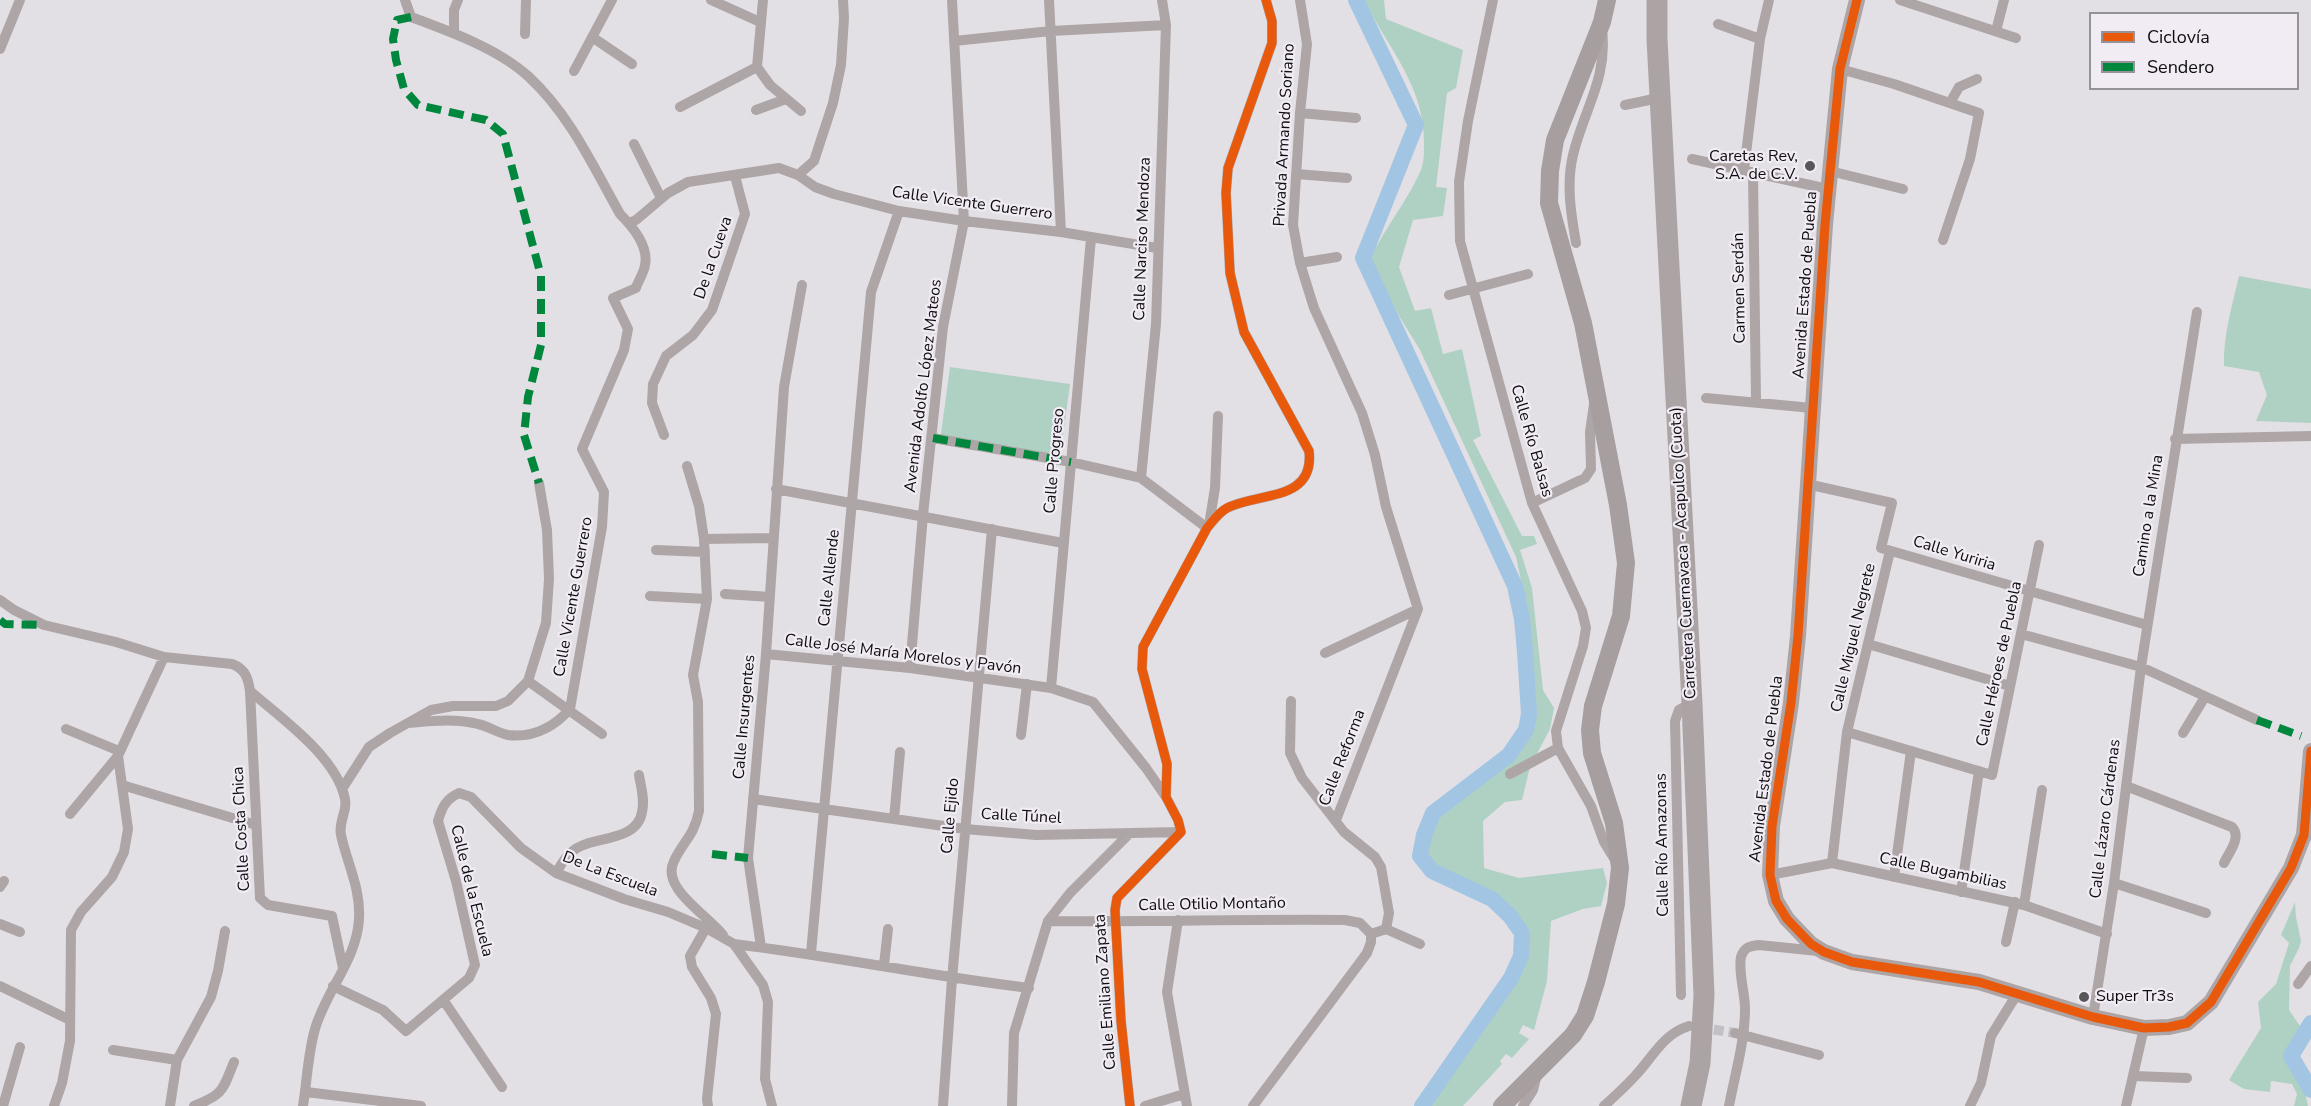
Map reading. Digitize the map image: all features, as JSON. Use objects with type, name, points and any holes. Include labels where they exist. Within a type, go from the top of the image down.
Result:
[{"type":"highway","name":"Carretera Cuernavaca - Acapulco (Cuota)","points":[[1657,0],[1704,995],[1701,1052],[1691,1106]]},
{"type":"highway","name":"Carretera Cuernavaca - Acapulco (Cuota)","points":[[1669,0],[1669,39],[1718,993],[1713,1064],[1705,1106]]},
{"type":"main road","points":[[1502,1106],[1573,1035],[1585,1016],[1616,904],[1620,868],[1614,823],[1592,753],[1590,730],[1593,706],[1621,616],[1626,563],[1618,505],[1583,323],[1549,203],[1550,171],[1555,140],[1602,22],[1607,0]]},
{"type":"street","points":[[0,49],[20,0]]},
{"type":"street","points":[[405,0],[411,17],[454,33],[502,58],[528,77],[569,123],[620,214],[628,223]]},
{"type":"street","points":[[454,33],[454,10],[459,0]]},
{"type":"street","points":[[525,34],[526,0]]},
{"type":"street","points":[[574,71],[612,0]]},
{"type":"street","points":[[711,0],[760,22]]},
{"type":"street","points":[[763,0],[757,67],[770,85],[801,111]]},
{"type":"street","points":[[798,175],[814,161],[833,103],[841,64],[843,0]]},
{"type":"street","name":"Avenida Adolfo López Mateos","points":[[910,668],[943,327],[963,221],[952,0]]},
{"type":"street","points":[[1049,0],[1061,232]]},
{"type":"street","name":"Calle Narciso Mendoza","points":[[1141,478],[1156,324],[1166,25],[1162,0]]},
{"type":"street","points":[[1181,832],[1178,820],[1166,797],[1167,764],[1142,669],[1143,647],[1208,527],[1218,515],[1228,507],[1273,496],[1298,484],[1307,476],[1311,464],[1309,451],[1244,332],[1230,273],[1226,193],[1228,168],[1272,43],[1272,21],[1266,0]]},
{"type":"street","name":"Privada Armando Soriano","points":[[1300,0],[1306,44],[1293,225],[1300,263],[1314,308],[1362,413],[1375,455],[1386,507],[1418,609]]},
{"type":"street","name":"Calle Río Balsas","points":[[1493,0],[1468,121],[1459,182],[1460,242],[1532,503],[1582,611],[1586,628],[1583,646],[1556,731],[1558,748]]},
{"type":"street","name":"Carmen Serdán","points":[[1756,402],[1749,172],[1760,39],[1769,0]]},
{"type":"street","name":"Avenida Estado de Puebla","points":[[1857,0],[1840,69],[1828,189],[1798,636],[1791,703],[1772,826],[1770,875],[1776,901],[1787,919],[1811,944],[1824,952],[1852,962],[1979,982],[2093,1017],[2144,1028],[2169,1028],[2187,1023],[2211,1002],[2291,868],[2304,835],[2311,751]]},
{"type":"street","points":[[1899,0],[2016,38]]},
{"type":"street","points":[[1996,31],[2004,0]]},
{"type":"street","points":[[1576,243],[1569,186],[1573,154],[1602,69],[1605,50],[1602,22]]},
{"type":"street","points":[[1718,24],[1760,39]]},
{"type":"street","points":[[954,41],[1051,31],[1166,25]]},
{"type":"street","points":[[592,37],[632,64]]},
{"type":"street","points":[[680,107],[757,67]]},
{"type":"street","points":[[1840,69],[1979,113],[1970,159],[1943,240]]},
{"type":"street","points":[[1950,103],[1959,87],[1977,79]]},
{"type":"street","points":[[1625,105],[1660,95]]},
{"type":"street","points":[[756,110],[786,99]]},
{"type":"street","points":[[1300,113],[1356,118]]},
{"type":"street","points":[[634,144],[661,198]]},
{"type":"street","points":[[1692,159],[1828,189]]},
{"type":"street","name":"Calle Vicente Guerrero","points":[[408,723],[458,721],[479,724],[507,735],[533,735],[559,722],[570,709],[603,515],[604,492],[582,449],[621,359],[628,329],[613,298],[636,288],[645,266],[645,248],[628,223],[636,220],[661,198],[688,182],[779,168],[834,194],[899,211],[1061,232],[1157,248]]},
{"type":"street","points":[[1830,171],[1903,189]]},
{"type":"street","points":[[1296,174],[1347,178]]},
{"type":"street","name":"De la Cueva","points":[[664,435],[652,403],[653,384],[666,356],[693,335],[712,310],[745,214],[735,176]]},
{"type":"street","name":"Calle Allende","points":[[811,953],[871,292],[899,211]]},
{"type":"street","name":"Calle Progreso","points":[[1051,688],[1091,238]]},
{"type":"street","points":[[1300,263],[1337,257]]},
{"type":"street","points":[[1449,295],[1528,274]]},
{"type":"street","name":"Calle Insurgentes","points":[[761,947],[748,858],[766,654],[784,387],[802,285]]},
{"type":"street","points":[[2175,439],[2197,312]]},
{"type":"street","points":[[1532,503],[1585,478],[1591,469],[1590,432],[1596,386]]},
{"type":"street","points":[[1706,398],[1812,408]]},
{"type":"street","points":[[1208,527],[1215,488],[1218,416]]},
{"type":"street","name":"Camino a la Mina","points":[[2147,625],[2175,439],[2311,436]]},
{"type":"street","points":[[933,438],[1071,462],[1141,478],[1208,527]]},
{"type":"street","points":[[687,466],[699,506],[704,539],[707,599],[693,675],[698,702],[699,811],[696,828],[672,863],[671,877],[678,891],[716,925],[763,985],[768,1002],[765,1079],[772,1106]]},
{"type":"street","name":"Calle Vicente Guerrero","points":[[342,789],[369,747],[408,723],[431,710],[496,706],[508,701],[528,681],[546,622],[549,579],[547,530],[539,483]]},
{"type":"street","name":"Calle Yuriria","points":[[1807,484],[1892,503],[1881,548],[2147,625]]},
{"type":"street","points":[[776,489],[1063,543]]},
{"type":"street","name":"Calle Ejido","points":[[943,1106],[992,529]]},
{"type":"street","points":[[704,539],[773,538]]},
{"type":"street","name":"Calle Héroes de Puebla","points":[[1979,771],[1992,775],[2039,545]]},
{"type":"street","points":[[656,550],[705,552]]},
{"type":"street","name":"Calle Miguel Negrete","points":[[1832,863],[1847,732],[1890,551]]},
{"type":"street","points":[[725,594],[770,597]]},
{"type":"street","points":[[650,597],[707,599]]},
{"type":"street","points":[[0,600],[44,625],[116,642],[164,657],[119,754],[70,814]]},
{"type":"street","points":[[1325,653],[1418,609]]},
{"type":"street","name":"Calle Reforma","points":[[1386,929],[1389,913],[1381,867],[1375,857],[1344,832],[1336,820],[1418,609]]},
{"type":"street","name":"Calle Lázaro Cárdenas","points":[[2093,1017],[2114,884],[2147,625]]},
{"type":"street","points":[[2021,634],[2141,668],[2257,720]]},
{"type":"street","points":[[1868,644],[2010,686]]},
{"type":"street","name":"Calle José María Morelos y Pavón","points":[[766,654],[910,668],[1027,684],[1051,688],[1093,702],[1146,768],[1166,797]]},
{"type":"street","name":"Calle Costa Chica","points":[[164,657],[232,664],[241,668],[248,678],[260,898],[268,905],[332,916],[343,968]]},
{"type":"street","points":[[528,681],[602,734]]},
{"type":"street","points":[[1021,735],[1027,684]]},
{"type":"street","points":[[250,691],[325,758],[342,789],[346,802],[339,825],[359,897],[359,921],[354,945],[333,986],[315,1030],[303,1106]]},
{"type":"street","points":[[2183,733],[2205,697]]},
{"type":"street","points":[[1291,701],[1290,753],[1302,778],[1336,820]]},
{"type":"street","name":"Calle Río Amazonas","points":[[1681,995],[1675,721],[1679,710],[1692,703]]},
{"type":"street","points":[[66,729],[119,754]]},
{"type":"street","points":[[1847,732],[1979,771],[1961,892]]},
{"type":"street","points":[[1510,774],[1558,748],[1591,806],[1604,842],[1620,868]]},
{"type":"street","points":[[1894,877],[1911,751]]},
{"type":"street","points":[[894,819],[900,752]]},
{"type":"street","points":[[54,1106],[62,1083],[70,1041],[71,930],[81,912],[112,877],[124,852],[128,829],[119,754]]},
{"type":"street","points":[[556,873],[567,855],[580,846],[616,836],[636,827],[642,814],[643,802],[639,775]]},
{"type":"street","points":[[122,785],[256,825]]},
{"type":"street","points":[[2126,786],[2232,827],[2236,831],[2236,837],[2224,862]]},
{"type":"street","points":[[2006,942],[2020,904],[2042,790]]},
{"type":"street","name":"De La Escuela","points":[[459,794],[471,797],[521,848],[556,873],[624,899],[668,912],[730,941]]},
{"type":"street","name":"Calle de la Escuela","points":[[333,986],[383,1010],[406,1031],[469,978],[475,965],[456,881],[438,821],[442,808],[450,798],[459,794]]},
{"type":"street","name":"Calle Túnel","points":[[753,799],[965,829],[1036,835],[1181,832]]},
{"type":"street","name":"Calle Emiliano Zapata","points":[[1130,1106],[1121,1021],[1115,910],[1117,898],[1181,832]]},
{"type":"street","points":[[1012,1106],[1014,1033],[1048,921],[1070,893],[1130,834]]},
{"type":"street","name":"Calle Bugambilias","points":[[1770,875],[1832,863],[2020,904],[2107,934]]},
{"type":"street","points":[[2114,884],[2206,913]]},
{"type":"street","points":[[1178,920],[1167,992],[1187,1106]]},
{"type":"street","name":"Calle Otilio Montaño","points":[[1048,921],[1345,920],[1360,923],[1371,934]]},
{"type":"street","points":[[0,924],[20,932]]},
{"type":"street","points":[[706,928],[690,956],[692,967],[711,998],[716,1014],[708,1106]]},
{"type":"street","points":[[884,965],[888,929]]},
{"type":"street","points":[[1253,1106],[1367,953],[1371,934],[1386,929],[1420,944]]},
{"type":"street","points":[[170,1106],[177,1060],[212,997],[225,931]]},
{"type":"street","points":[[730,941],[884,965],[952,979],[1029,988]]},
{"type":"street","points":[[1729,1106],[1745,1008],[1741,960],[1744,951],[1749,946],[1758,945],[1824,952]]},
{"type":"street","points":[[2298,984],[2311,966]]},
{"type":"street","points":[[0,986],[70,1020]]},
{"type":"street","points":[[1970,1106],[1981,1083],[1991,1036],[2017,994]]},
{"type":"street","points":[[444,1001],[502,1087]]},
{"type":"street","points":[[1604,1106],[1636,1075],[1667,1037],[1689,1026]]},
{"type":"street","points":[[2126,1106],[2144,1028]]},
{"type":"street","points":[[1739,1034],[1819,1055]]},
{"type":"street","points":[[3,1106],[5,1083],[20,1047]]},
{"type":"street","points":[[113,1050],[177,1060]]},
{"type":"street","points":[[194,1106],[213,1099],[221,1092],[234,1062]]},
{"type":"street","points":[[1523,1106],[1533,1090],[1537,1073]]},
{"type":"street","points":[[2134,1076],[2187,1078]]},
{"type":"street","points":[[306,1092],[421,1106]]},
{"type":"street","points":[[1145,1106],[1184,1094]]},
{"type":"green space","points":[[1364,0],[1384,0],[1386,19],[1463,50],[1456,88],[1447,93],[1436,187],[1447,188],[1443,216],[1413,220],[1399,267],[1415,311],[1431,308],[1443,354],[1462,349],[1481,436],[1473,440],[1522,536],[1534,536],[1537,544],[1520,550],[1532,588],[1543,690],[1554,708],[1550,729],[1530,767],[1522,800],[1505,802],[1483,821],[1484,868],[1519,878],[1603,868],[1607,883],[1601,906],[1583,909],[1551,921],[1547,981],[1534,1030],[1523,1025],[1519,1033],[1529,1039],[1512,1058],[1506,1054],[1500,1061],[1502,1064],[1463,1106],[1428,1106],[1511,987],[1519,968],[1520,935],[1515,920],[1505,907],[1485,894],[1436,871],[1419,854],[1416,834],[1427,817],[1446,800],[1504,766],[1519,747],[1525,726],[1528,613],[1516,557],[1420,350],[1399,316],[1370,259],[1420,172],[1424,145],[1419,104],[1412,86]]},
{"type":"green space","points":[[2239,276],[2311,289],[2311,423],[2256,421],[2267,395],[2259,372],[2224,366],[2226,332]]},
{"type":"green space","points":[[950,367],[1070,384],[1060,458],[940,441]]},
{"type":"green space","points":[[2295,902],[2301,941],[2290,966],[2289,1010],[2304,1032],[2305,1047],[2299,1057],[2298,1066],[2310,1087],[2306,1097],[2308,1106],[2294,1106],[2297,1094],[2292,1084],[2271,1081],[2270,1092],[2244,1089],[2229,1080],[2261,1028],[2258,1002],[2276,984],[2289,943],[2281,935]]},
{"type":"waterway","points":[[1356,0],[1416,125],[1363,258],[1515,586],[1522,619],[1529,714],[1526,730],[1509,755],[1433,813],[1424,835],[1420,856],[1432,871],[1492,899],[1510,916],[1522,933],[1521,956],[1511,978],[1422,1106]]},
{"type":"waterway","points":[[2311,1023],[2291,1056],[2311,1090]]},
{"type":"tunnel","points":[[1699,1027],[1735,1033]]},
{"type":"marked path","points":[[411,17],[397,20],[393,39],[404,89],[418,105],[486,120],[503,134],[541,276],[541,345],[528,397],[524,435],[539,483]]},
{"type":"marked path","points":[[933,438],[1071,462]]},
{"type":"marked path","points":[[0,620],[5,624],[44,625]]},
{"type":"marked path","points":[[2257,720],[2301,736]]},
{"type":"marked path","points":[[712,854],[748,858]]},
{"type":"cycle path","points":[[1130,1106],[1121,1021],[1115,910],[1117,898],[1181,832],[1178,820],[1166,797],[1167,764],[1142,669],[1143,647],[1207,528],[1216,517],[1227,508],[1282,493],[1294,487],[1303,479],[1308,467],[1309,451],[1244,332],[1230,273],[1226,193],[1228,168],[1272,43],[1272,21],[1266,0]]},
{"type":"cycle path","points":[[1857,0],[1840,69],[1825,225],[1798,636],[1791,703],[1772,826],[1770,875],[1776,901],[1787,919],[1811,944],[1824,952],[1852,962],[1979,982],[2093,1017],[2144,1028],[2169,1027],[2187,1023],[2211,1002],[2291,868],[2304,835],[2311,751]]},
{"type":"place","name":"Caretas Rev, S.A. de C.V.","points":[[1810,166]]},
{"type":"place","name":"Super Tr3s","points":[[2084,997]]}]
